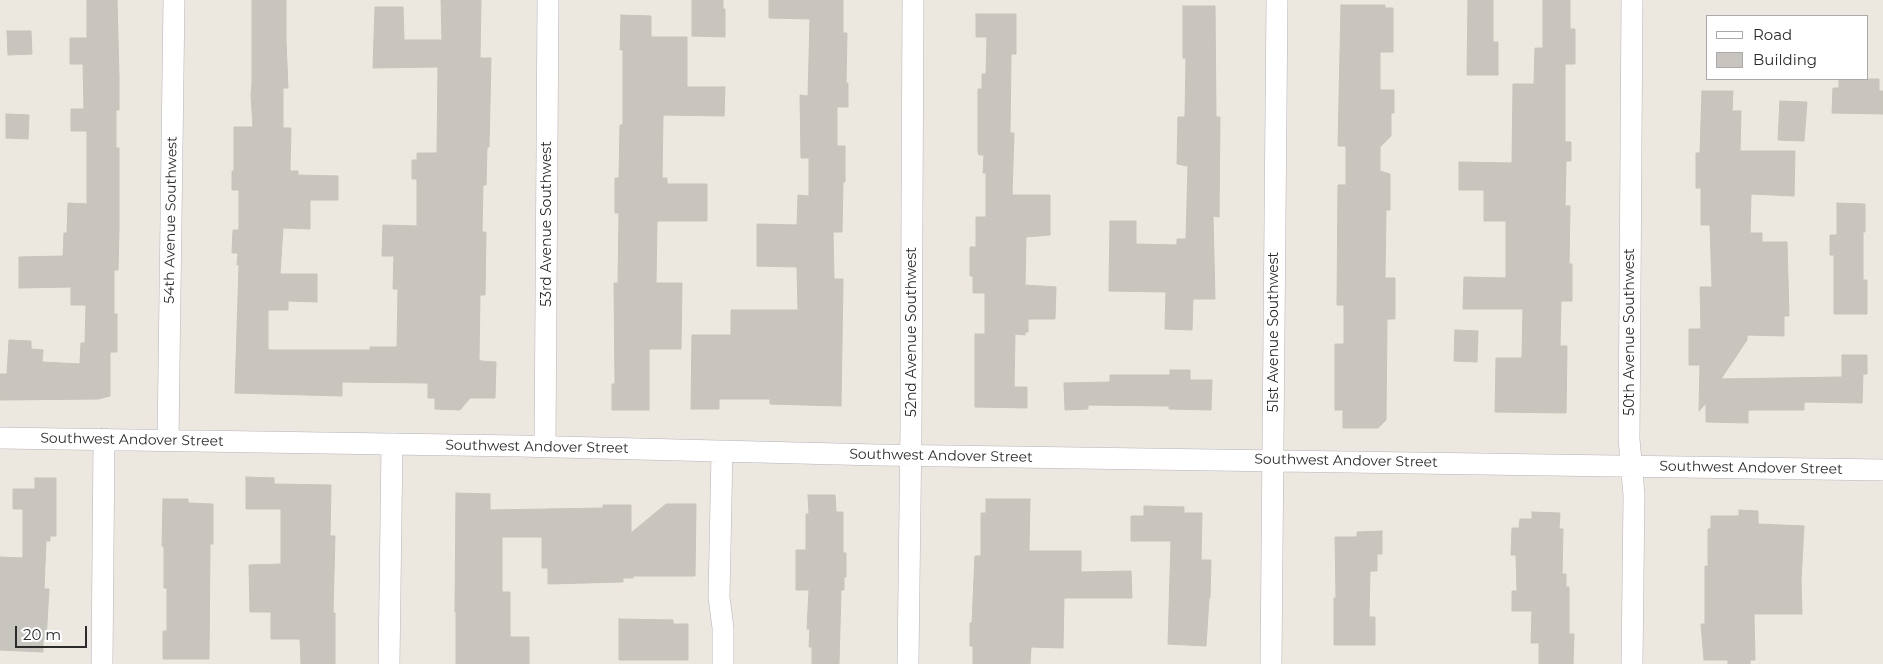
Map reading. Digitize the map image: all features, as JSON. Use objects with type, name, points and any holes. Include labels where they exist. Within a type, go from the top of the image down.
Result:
[{"type":"street","name":"54th Avenue Southwest","points":[[168,441],[174,0]]},
{"type":"street","name":"53rd Avenue Southwest","points":[[545,447],[548,0]]},
{"type":"street","name":"52nd Avenue Southwest","points":[[908,664],[913,0]]},
{"type":"street","name":"51st Avenue Southwest","points":[[1271,664],[1277,0]]},
{"type":"street","name":"50th Avenue Southwest","points":[[1632,0],[1629,439],[1634,495],[1632,664]]},
{"type":"street","name":"Southwest Andover Street","points":[[0,438],[545,447],[911,456],[1883,470]]},
{"type":"street","points":[[102,664],[104,440]]},
{"type":"street","points":[[389,664],[392,444]]},
{"type":"street","points":[[722,452],[719,597],[723,628],[723,664]]},
{"type":"building","points":[[87,0],[117,0],[119,110],[116,110],[116,148],[119,148],[119,228],[118,270],[114,270],[114,314],[117,314],[117,352],[110,352],[110,396],[98,399],[0,400],[0,374],[7,374],[9,340],[31,341],[31,349],[43,350],[42,362],[80,364],[81,343],[85,343],[86,305],[71,305],[71,287],[19,288],[19,257],[63,256],[64,233],[67,233],[68,203],[87,204],[87,131],[71,131],[71,109],[84,109],[83,64],[70,64],[70,38],[87,38]]},
{"type":"building","points":[[252,0],[286,0],[288,88],[283,88],[283,128],[291,128],[290,171],[298,171],[298,175],[338,176],[338,200],[310,200],[310,229],[283,228],[280,274],[317,274],[317,302],[288,301],[288,310],[268,310],[268,350],[370,350],[370,347],[397,347],[398,289],[393,289],[394,256],[382,256],[383,225],[417,226],[417,179],[412,179],[412,160],[417,160],[417,153],[437,153],[438,67],[373,68],[375,7],[403,7],[404,40],[442,40],[441,0],[481,0],[480,58],[491,58],[489,147],[487,147],[486,185],[483,185],[482,232],[486,232],[485,295],[480,295],[479,359],[481,361],[496,362],[495,398],[470,398],[460,410],[435,409],[435,398],[428,398],[428,383],[342,382],[342,396],[235,393],[239,265],[237,265],[238,253],[232,253],[233,230],[239,230],[239,190],[232,190],[232,171],[234,171],[234,127],[253,127],[251,94]]},
{"type":"building","points":[[692,0],[723,0],[723,9],[725,9],[725,37],[692,36]]},
{"type":"building","points":[[769,0],[843,0],[843,33],[847,33],[846,83],[848,83],[848,107],[837,107],[837,146],[845,146],[845,182],[843,182],[842,232],[833,232],[834,279],[843,279],[841,406],[770,404],[770,399],[719,399],[719,409],[691,409],[692,335],[731,335],[731,310],[798,310],[797,267],[757,266],[757,224],[797,225],[798,195],[809,196],[809,158],[801,158],[800,95],[808,96],[810,19],[769,18]]},
{"type":"building","points":[[1468,0],[1493,0],[1493,42],[1498,42],[1498,75],[1467,75]]},
{"type":"building","points":[[1543,0],[1570,0],[1570,29],[1575,29],[1575,64],[1565,64],[1565,142],[1571,142],[1571,161],[1566,161],[1565,206],[1570,206],[1569,264],[1572,264],[1572,301],[1561,301],[1560,346],[1567,346],[1566,413],[1495,412],[1496,358],[1522,358],[1523,309],[1463,309],[1464,277],[1506,278],[1506,221],[1484,221],[1484,190],[1459,190],[1459,162],[1512,163],[1513,84],[1534,84],[1535,48],[1543,48]]},
{"type":"building","points":[[1341,5],[1385,5],[1385,8],[1393,8],[1393,52],[1380,52],[1380,90],[1394,90],[1394,113],[1391,113],[1391,136],[1380,147],[1380,171],[1390,174],[1390,210],[1386,210],[1385,278],[1395,278],[1395,319],[1387,319],[1386,420],[1378,428],[1343,428],[1343,410],[1335,410],[1335,344],[1344,344],[1344,305],[1337,305],[1338,185],[1346,185],[1346,146],[1338,146]]},
{"type":"building","points":[[1183,6],[1215,6],[1216,117],[1220,117],[1219,217],[1213,216],[1215,299],[1193,299],[1192,330],[1165,329],[1166,292],[1109,291],[1110,221],[1136,221],[1136,244],[1177,245],[1177,239],[1186,239],[1188,166],[1177,164],[1178,117],[1185,117],[1186,58],[1183,58]]},
{"type":"building","points":[[976,14],[1016,14],[1016,54],[1011,54],[1010,133],[1014,133],[1012,195],[1050,195],[1050,235],[1026,237],[1025,285],[1056,287],[1055,319],[1028,319],[1028,332],[1025,332],[1025,335],[1015,334],[1014,387],[1027,387],[1027,408],[975,407],[975,334],[985,334],[985,293],[973,293],[973,276],[970,276],[970,247],[976,247],[976,217],[986,217],[986,173],[983,173],[984,155],[979,155],[978,151],[978,89],[982,89],[982,74],[986,74],[987,37],[976,37]]},
{"type":"building","points":[[621,15],[651,16],[651,37],[687,37],[687,87],[725,87],[724,116],[663,115],[662,178],[667,178],[667,184],[707,184],[707,221],[657,221],[656,283],[682,283],[681,349],[649,349],[649,410],[612,410],[612,384],[615,384],[614,283],[618,283],[619,213],[615,213],[615,178],[619,178],[620,125],[623,125],[623,50],[620,50]]},
{"type":"building","points":[[7,31],[31,31],[32,54],[8,55]]},
{"type":"building","points":[[1879,79],[1879,91],[1883,91],[1883,114],[1832,113],[1833,88],[1839,88],[1839,80]]},
{"type":"building","points":[[1702,91],[1733,91],[1732,111],[1741,111],[1740,151],[1795,151],[1794,196],[1751,194],[1750,233],[1762,233],[1762,242],[1787,242],[1789,316],[1784,316],[1784,336],[1747,335],[1747,340],[1721,379],[1842,377],[1842,355],[1867,355],[1867,374],[1863,374],[1862,403],[1804,402],[1804,410],[1748,410],[1748,423],[1706,422],[1706,403],[1699,411],[1700,365],[1689,365],[1689,329],[1701,329],[1700,287],[1712,287],[1710,225],[1701,225],[1701,188],[1696,188],[1696,153],[1700,153]]},
{"type":"building","points":[[1780,101],[1807,102],[1804,141],[1778,140]]},
{"type":"building","points":[[6,114],[29,115],[28,139],[6,138]]},
{"type":"building","points":[[1837,203],[1865,204],[1863,280],[1867,280],[1867,314],[1834,314],[1834,255],[1830,255],[1830,235],[1837,235]]},
{"type":"building","points":[[1455,330],[1478,331],[1477,362],[1454,361]]},
{"type":"building","points":[[1170,370],[1190,370],[1190,380],[1212,380],[1211,410],[1169,409],[1169,406],[1088,405],[1088,409],[1065,410],[1064,383],[1110,382],[1110,375],[1170,375]]},
{"type":"building","points":[[246,477],[274,478],[274,484],[331,485],[330,536],[335,536],[333,613],[335,613],[335,664],[301,664],[300,639],[271,639],[271,612],[250,612],[249,565],[281,564],[281,509],[246,509]]},
{"type":"building","points":[[35,478],[56,478],[56,536],[50,536],[50,541],[46,541],[44,589],[49,589],[46,639],[43,639],[43,652],[0,650],[0,557],[23,558],[23,509],[13,509],[13,489],[35,489]]},
{"type":"building","points":[[456,493],[490,494],[490,510],[603,508],[603,505],[631,505],[631,533],[666,504],[696,504],[695,576],[633,576],[633,578],[623,578],[623,582],[548,584],[548,568],[542,568],[542,537],[502,537],[502,592],[510,592],[510,637],[529,637],[529,664],[456,664]]},
{"type":"building","points":[[808,495],[835,495],[836,512],[843,512],[843,553],[846,553],[846,577],[844,577],[844,590],[841,590],[839,664],[812,664],[812,647],[809,647],[810,629],[807,629],[809,590],[796,590],[796,550],[806,550],[806,514],[809,514]]},
{"type":"building","points":[[163,499],[188,499],[188,503],[213,504],[213,544],[210,544],[209,659],[163,659],[163,631],[167,631],[167,588],[164,588],[164,547],[162,546]]},
{"type":"building","points":[[986,499],[1030,499],[1029,551],[1081,551],[1081,572],[1131,571],[1132,598],[1064,598],[1063,648],[1031,647],[1030,664],[973,664],[973,646],[970,646],[970,623],[972,623],[975,556],[981,556],[981,513],[986,513]]},
{"type":"building","points":[[1144,506],[1184,507],[1184,513],[1202,513],[1201,560],[1211,560],[1206,646],[1168,644],[1171,541],[1131,541],[1131,516],[1144,516]]},
{"type":"building","points":[[1739,510],[1758,511],[1758,524],[1804,526],[1801,580],[1802,614],[1754,614],[1755,660],[1750,660],[1750,664],[1728,664],[1728,660],[1704,660],[1701,624],[1705,624],[1705,566],[1708,566],[1708,529],[1711,529],[1711,516],[1739,516]]},
{"type":"building","points":[[1532,512],[1560,513],[1559,529],[1563,529],[1562,574],[1566,574],[1566,587],[1569,587],[1569,634],[1574,634],[1573,664],[1539,664],[1539,643],[1531,643],[1532,611],[1512,611],[1512,591],[1517,591],[1516,555],[1511,555],[1512,528],[1519,528],[1520,519],[1532,519]]},
{"type":"building","points":[[1382,531],[1382,554],[1377,554],[1377,571],[1370,571],[1369,617],[1375,617],[1375,645],[1334,645],[1334,598],[1336,598],[1335,537],[1357,537],[1357,532]]},
{"type":"building","points":[[619,619],[673,620],[673,624],[688,624],[688,660],[619,660]]}]
